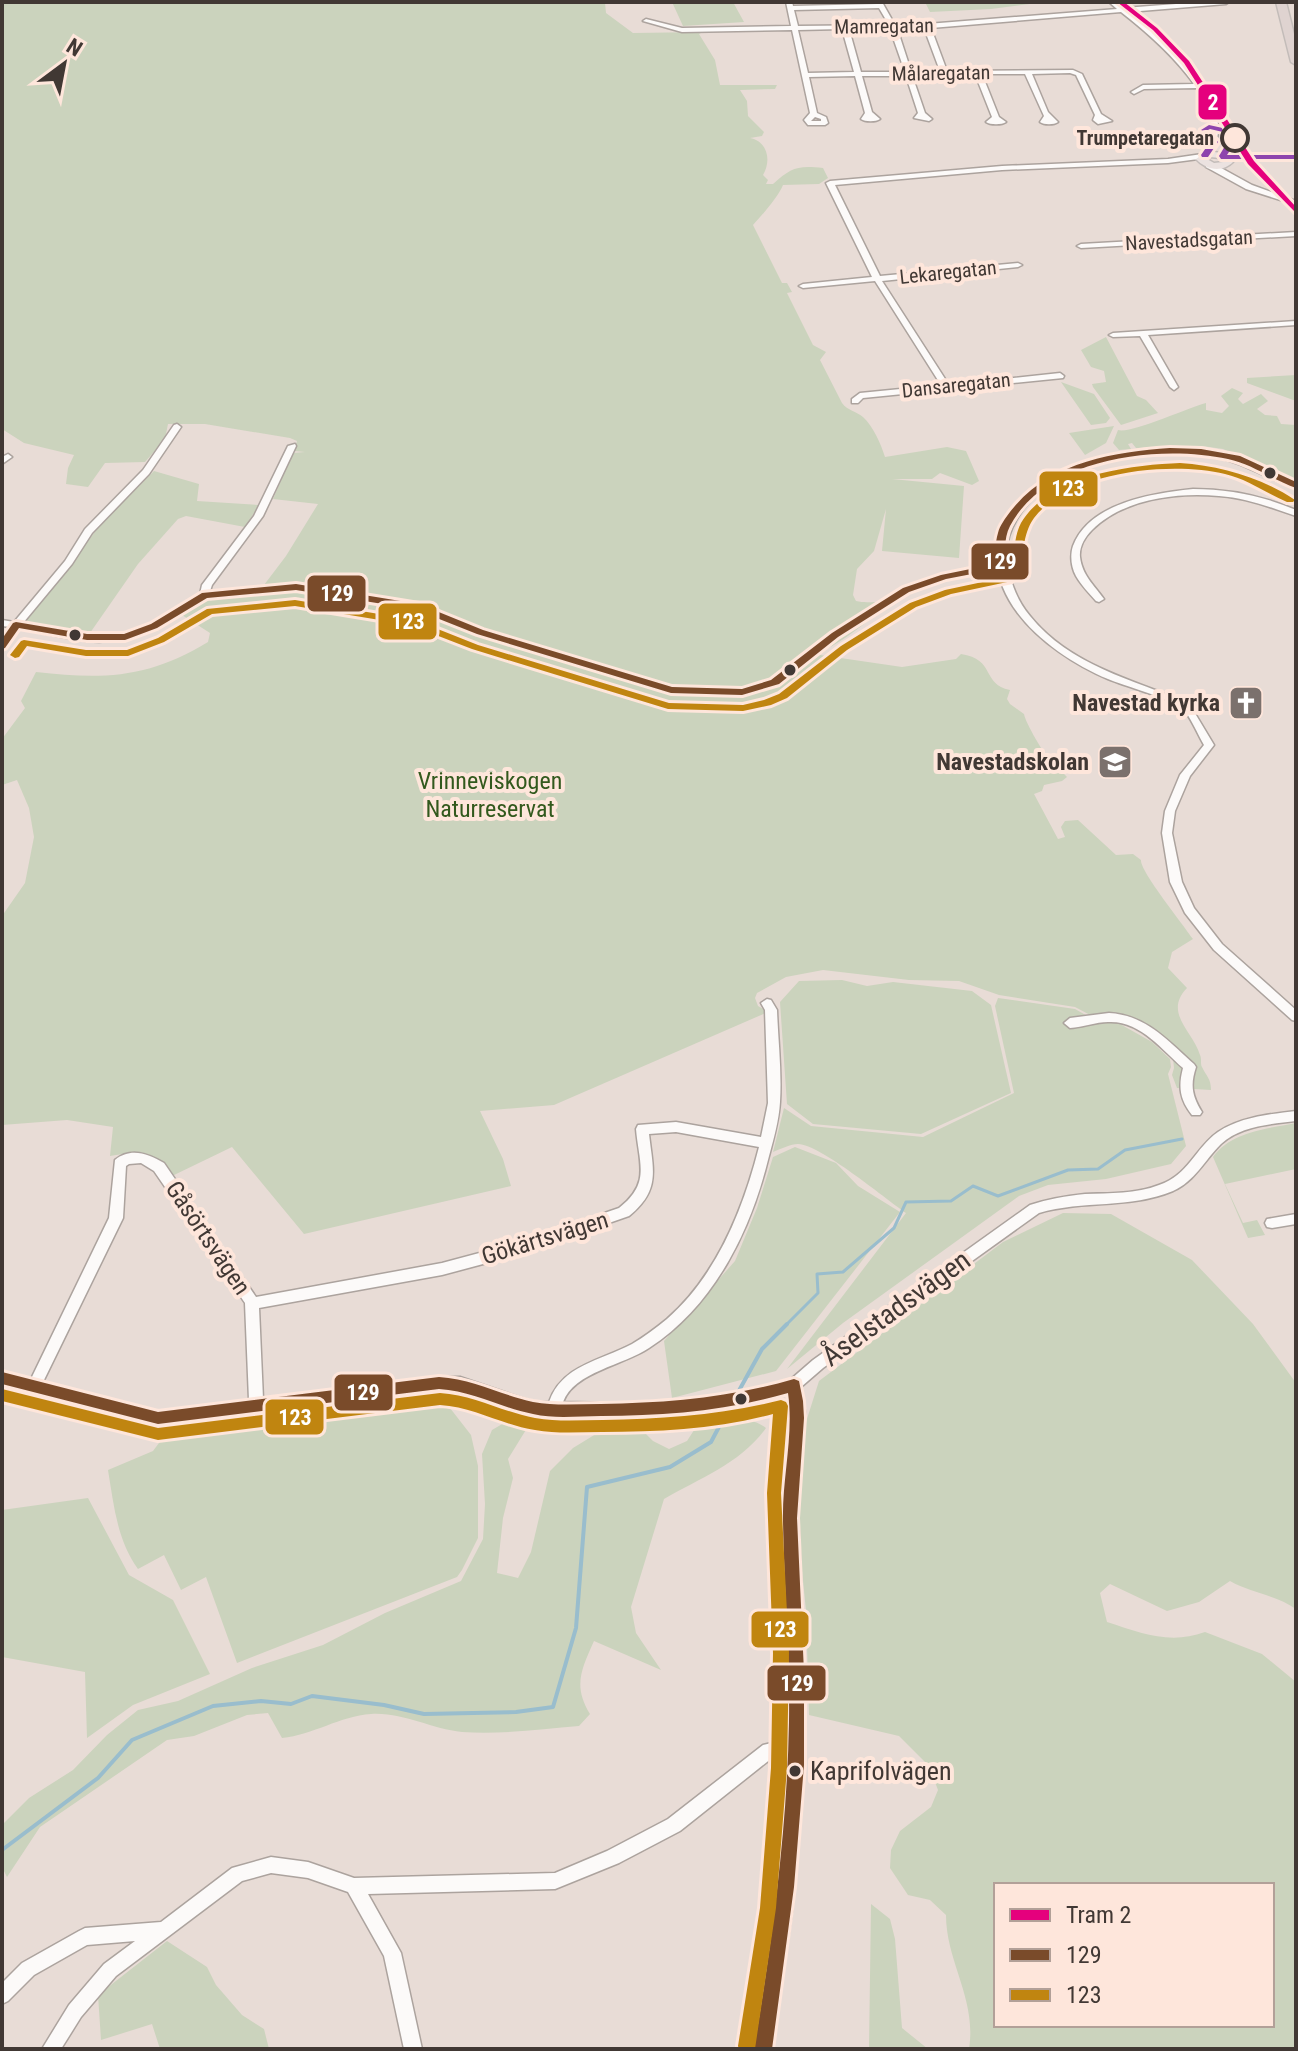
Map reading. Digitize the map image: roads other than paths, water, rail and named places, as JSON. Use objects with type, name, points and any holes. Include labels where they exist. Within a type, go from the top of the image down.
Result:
[{"type":"highway","points":[[1281,2],[1296,62]]},
{"type":"highway","points":[[1292,2],[1296,25]]},
{"type":"main road","points":[[1206,160],[1296,159]]},
{"type":"street","points":[[1112,2],[1163,43],[1199,86],[1215,116],[1214,142],[1206,160]]},
{"type":"street","points":[[1146,2],[1159,8]]},
{"type":"street","name":"Mamregatan","points":[[646,21],[682,30],[927,26],[1226,2]]},
{"type":"street","points":[[814,114],[790,5],[880,4],[893,27],[922,114]]},
{"type":"street","points":[[927,26],[944,73]]},
{"type":"street","points":[[845,28],[869,113]]},
{"type":"street","points":[[1028,72],[1047,117]]},
{"type":"street","name":"Målaregatan","points":[[807,75],[1076,72],[1098,115]]},
{"type":"street","points":[[978,73],[996,118]]},
{"type":"street","points":[[1134,92],[1143,87],[1199,86]]},
{"type":"street","points":[[1214,142],[1228,176]]},
{"type":"street","name":"Lekaregatan","points":[[946,386],[877,279],[830,183],[998,168],[1206,160]]},
{"type":"street","name":"Navestadsgatan","points":[[1206,160],[1228,176],[1296,203]]},
{"type":"street","name":"Navestadsgatan","points":[[1081,246],[1296,234]]},
{"type":"street","name":"Lekaregatan","points":[[803,286],[1018,265]]},
{"type":"street","points":[[1113,335],[1296,323]]},
{"type":"street","points":[[1143,333],[1174,387]]},
{"type":"street","name":"Dansaregatan","points":[[855,401],[860,396],[1060,376]]},
{"type":"street","points":[[2,646],[69,562],[88,531],[146,472],[177,427]]},
{"type":"street","points":[[2,623],[87,637],[125,637],[154,626],[205,595],[207,585],[258,516],[292,446]]},
{"type":"street","points":[[1296,485],[1229,456],[1176,451],[1134,453],[1064,473],[1029,497],[1006,525],[1001,547],[1002,572],[1016,603],[1037,630],[1061,650],[1090,667],[1125,684],[1183,703],[1209,745],[1185,775],[1170,811],[1169,848],[1182,897],[1218,947],[1296,1017]]},
{"type":"street","points":[[1099,599],[1080,578],[1073,553],[1076,540],[1110,511],[1155,497],[1197,492],[1253,498],[1296,513]]},
{"type":"street","points":[[553,1410],[566,1384],[643,1345],[676,1320],[725,1260],[747,1205],[774,1103],[771,1010],[767,1003]]},
{"type":"street","points":[[1070,1023],[1109,1017],[1142,1026],[1190,1067],[1185,1083],[1189,1105],[1196,1112]]},
{"type":"street","name":"Åselstadsvägen","points":[[794,1385],[818,1364],[1035,1209],[1054,1202],[1144,1194],[1165,1189],[1198,1167],[1216,1140],[1224,1135],[1269,1119],[1296,1116]]},
{"type":"street","name":"Gökärtsvägen","points":[[252,1303],[442,1269],[614,1217],[635,1205],[646,1188],[648,1172],[642,1129],[676,1127],[765,1143]]},
{"type":"street","name":"Gåsörtsvägen","points":[[34,1387],[116,1218],[119,1170],[126,1159],[143,1158],[159,1167],[204,1227],[252,1303],[256,1404]]},
{"type":"street","points":[[1272,1223],[1296,1219]]},
{"type":"street","points":[[2,1378],[158,1418],[439,1383],[460,1383],[513,1403],[553,1410],[676,1410],[741,1401],[794,1385],[799,1403],[789,1491],[797,1677],[796,1746],[792,1820],[763,2049]]},
{"type":"street","points":[[51,2049],[95,1986],[161,1930],[238,1874],[271,1865],[308,1870],[354,1886],[555,1881],[613,1857],[674,1825],[769,1751],[796,1746]]},
{"type":"street","points":[[354,1886],[392,1953],[413,2049]]},
{"type":"street","points":[[2,1995],[28,1969],[85,1937],[161,1930]]},
{"type":"waterway","points":[[736,1396],[762,1349],[818,1293],[817,1274],[843,1272],[894,1228],[906,1202],[951,1201],[973,1186],[998,1196],[1068,1170],[1098,1169],[1125,1150],[1182,1139]]},
{"type":"waterway","points":[[2,1850],[98,1778],[132,1740],[213,1706],[261,1701],[291,1704],[312,1696],[384,1705],[424,1714],[516,1712],[553,1707],[576,1628],[587,1487],[670,1467],[711,1442],[730,1406]]},
{"type":"tram line","name":"2","points":[[1120,2],[1155,29],[1187,62],[1251,162],[1296,211]]},
{"type":"place","name":"Trumpetaregatan","points":[[1235,138]]},
{"type":"place","name":"Navestad kyrka","points":[[1246,703]]},
{"type":"place","name":"Navestadskolan","points":[[1115,762]]},
{"type":"place","name":"Kaprifolvägen","points":[[795,1771]]},
{"type":"park label","name":"Vrinneviskogen Naturreservat","points":[[490,795]]}]
